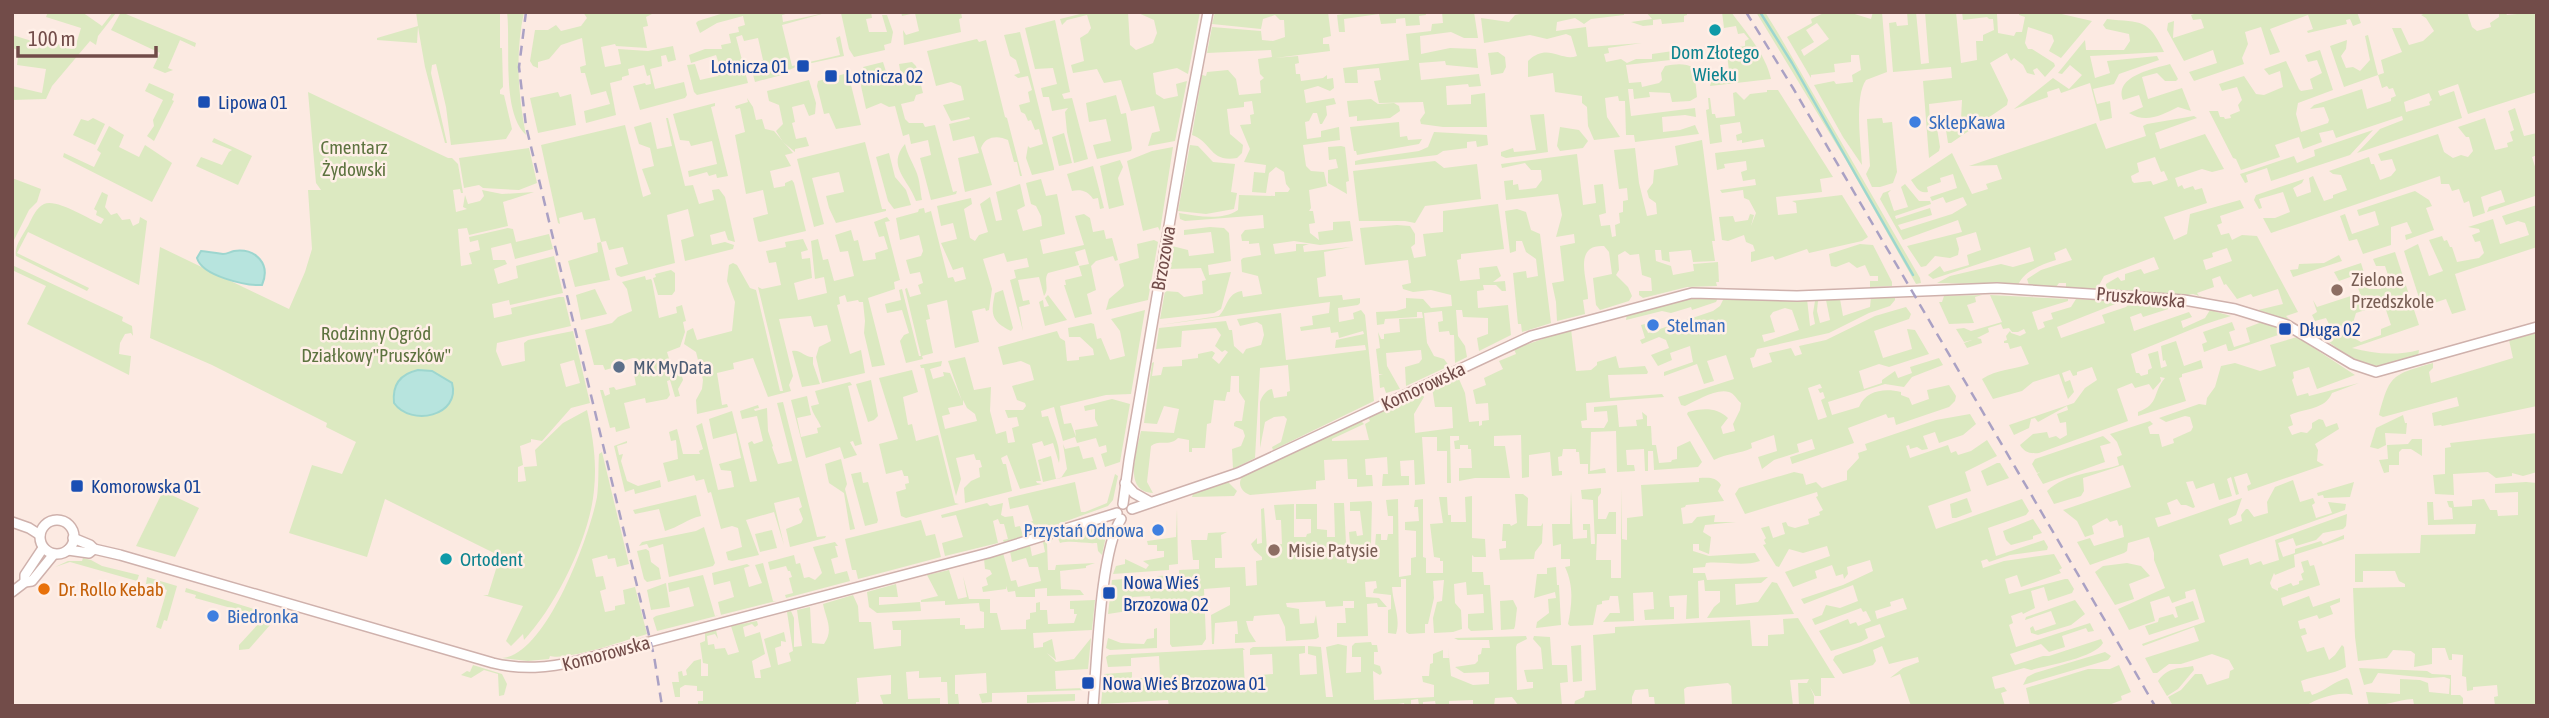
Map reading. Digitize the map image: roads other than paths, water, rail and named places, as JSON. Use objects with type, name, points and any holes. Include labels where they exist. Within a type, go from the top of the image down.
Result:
[{"type":"street","name":"Brzozowa","points":[[1127,506],[1125,483],[1208,12]]},
{"type":"street","name":"Pruszkowska","points":[[1724,294],[1797,296],[1986,288],[2184,300],[2243,311],[2287,325],[2352,364],[2373,372],[2537,327]]},
{"type":"street","name":"Komorowska","points":[[1127,506],[1150,502],[1234,475],[1531,336],[1677,296],[1724,294]]},
{"type":"street","points":[[1125,483],[1134,493],[1150,502]]},
{"type":"street","points":[[1093,706],[1106,573],[1119,516],[1118,507],[1127,506],[1130,517],[1119,516]]},
{"type":"street","name":"Komorowska","points":[[73,537],[90,545],[94,550],[128,557],[493,663],[515,668],[538,668],[580,660],[1119,516]]},
{"type":"street","points":[[12,592],[25,582],[32,581],[54,554],[68,550],[73,537],[68,525],[58,521],[46,524],[40,535],[43,548],[25,575],[25,582]]},
{"type":"street","points":[[12,522],[40,535]]},
{"type":"street","points":[[43,548],[54,554]]},
{"type":"street","name":"Komorowska","points":[[68,550],[89,553],[94,550]]},
{"type":"water","points":[[201,251],[223,254],[242,251],[255,255],[265,270],[262,285],[236,282],[207,270],[197,258]]},
{"type":"water","points":[[418,370],[432,371],[452,383],[453,394],[442,410],[422,416],[412,415],[394,403],[394,391],[398,381],[406,374]]},
{"type":"waterway","points":[[1760,12],[1913,275]]},
{"type":"railway","points":[[526,12],[519,67],[526,126],[654,656],[662,706]]},
{"type":"railway","points":[[1746,12],[2155,706]]},
{"type":"place","name":"Dom Złotego Wieku","points":[[1715,30]]},
{"type":"place","name":"Lotnicza 01","points":[[803,66]]},
{"type":"place","name":"Lotnicza 02","points":[[831,76]]},
{"type":"place","name":"Lipowa 01","points":[[204,102]]},
{"type":"place","name":"SklepKawa","points":[[1915,122]]},
{"type":"place","name":"Zielone Przedszkole","points":[[2337,290]]},
{"type":"place","name":"Stelman","points":[[1653,325]]},
{"type":"place","name":"Długa 02","points":[[2285,329]]},
{"type":"place","name":"MK MyData","points":[[619,367]]},
{"type":"place","name":"Komorowska 01","points":[[77,486]]},
{"type":"place","name":"Przystań Odnowa","points":[[1158,530]]},
{"type":"place","name":"Misie Patysie","points":[[1274,550]]},
{"type":"place","name":"Ortodent","points":[[446,559]]},
{"type":"place","name":"Dr. Rollo Kebab","points":[[44,589]]},
{"type":"place","name":"Nowa Wieś Brzozowa 02","points":[[1109,593]]},
{"type":"place","name":"Biedronka","points":[[213,616]]},
{"type":"place","name":"Nowa Wieś Brzozowa 01","points":[[1088,683]]},
{"type":"park label","name":"Cmentarz Żydowski","points":[[354,158]]},
{"type":"park label","name":"Rodzinny Ogród Działkowy\"Pruszków\"","points":[[376,344]]}]
